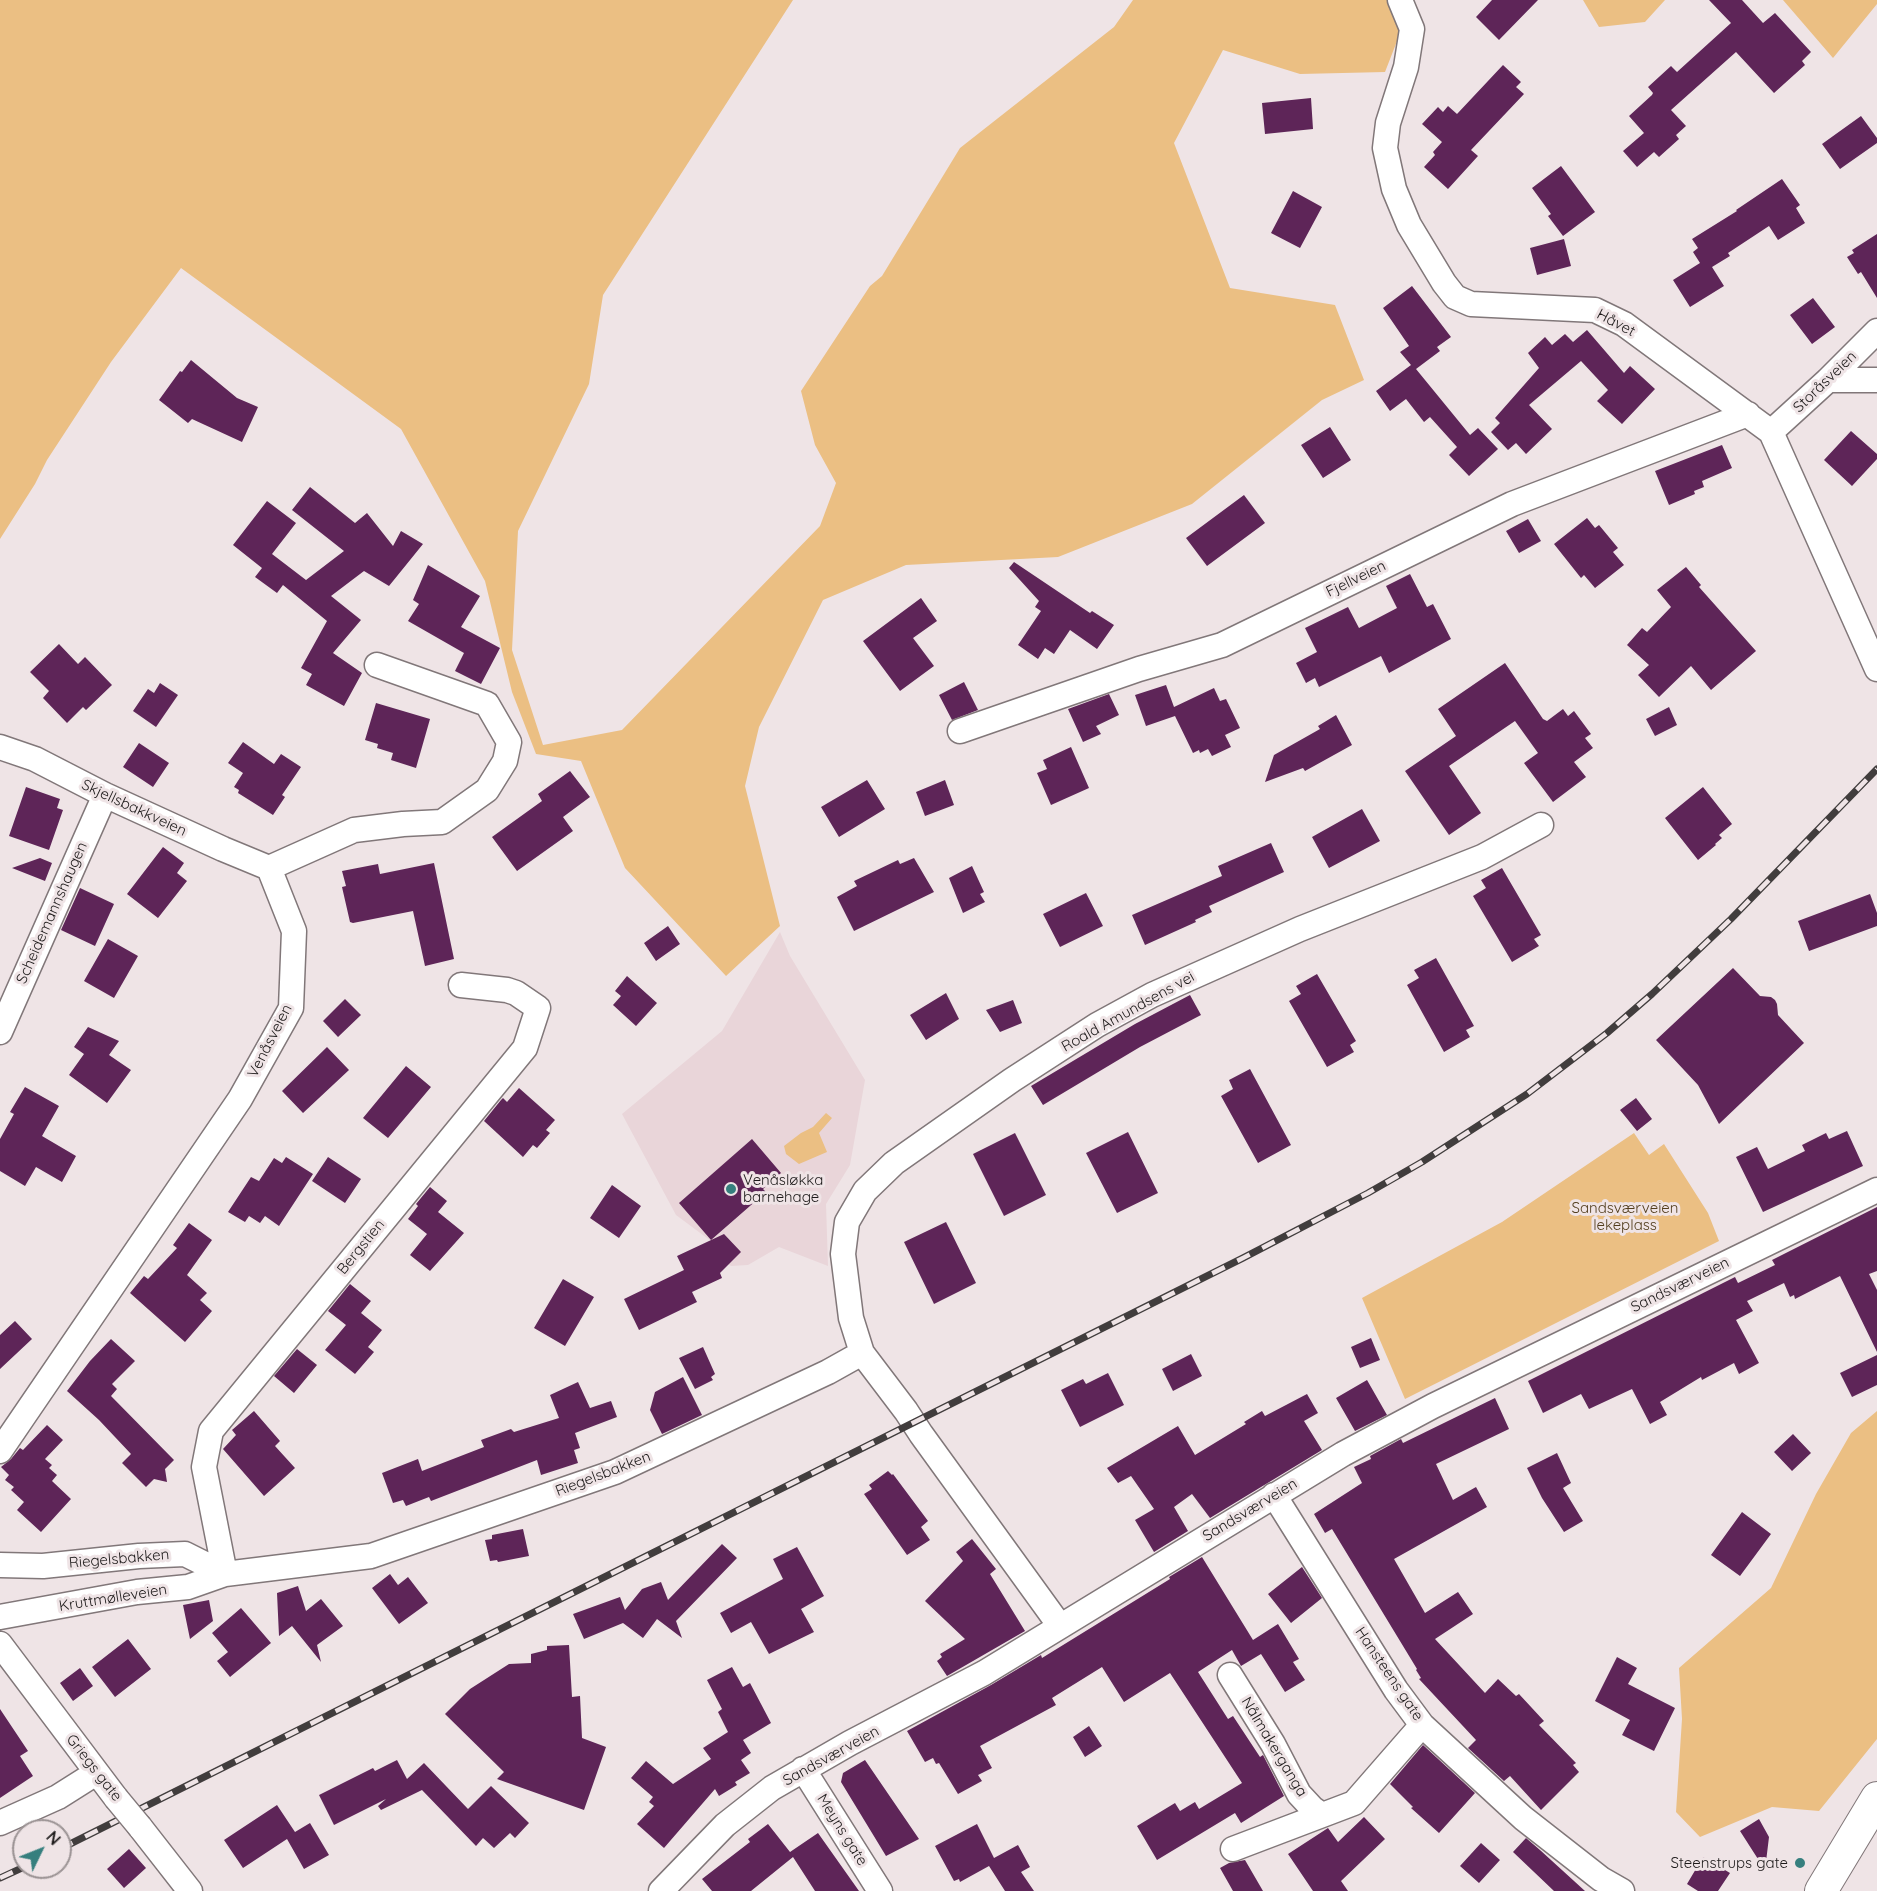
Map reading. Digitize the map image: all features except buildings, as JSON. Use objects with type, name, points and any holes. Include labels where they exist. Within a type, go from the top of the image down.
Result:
[{"type":"street","name":"Håvet","points":[[1400,0],[1412,29],[1406,67],[1388,123],[1385,148],[1394,189],[1409,225],[1444,283],[1455,297],[1471,304],[1595,310],[1624,324],[1771,432],[1877,669]]},
{"type":"street","name":"Storåsveien","points":[[1771,432],[1877,331]]},
{"type":"street","points":[[1828,380],[1877,380]]},
{"type":"street","name":"Fjellveien","points":[[960,731],[1139,669],[1222,645],[1512,504],[1748,414]]},
{"type":"street","points":[[269,868],[354,830],[442,822],[487,790],[505,761],[509,742],[487,704],[377,665]]},
{"type":"street","name":"Skjellsbakkveien","points":[[0,747],[35,759],[105,795],[269,868]]},
{"type":"street","name":"Scheidemannshaugen","points":[[0,1032],[105,795]]},
{"type":"street","name":"Roald Amundsens vei","points":[[862,1353],[851,1318],[844,1265],[847,1222],[865,1191],[894,1163],[1012,1080],[1097,1025],[1152,995],[1289,934],[1482,857],[1541,825]]},
{"type":"street","name":"Venåsveien","points":[[0,1451],[240,1098],[291,1008],[294,931],[269,868]]},
{"type":"street","name":"Bergstien","points":[[225,1574],[204,1467],[211,1431],[525,1048],[538,1008],[516,993],[507,990],[461,985]]},
{"type":"street","name":"Sandsværveien","points":[[661,1891],[725,1825],[772,1788],[803,1769],[933,1701],[1344,1454],[1432,1406],[1877,1190]]},
{"type":"street","points":[[862,1353],[1060,1626]]},
{"type":"street","name":"Riegelsbakken","points":[[0,1565],[43,1566],[139,1556],[185,1554],[225,1574],[371,1556],[615,1472],[828,1372],[862,1353]]},
{"type":"street","name":"Hansteens gate","points":[[1274,1495],[1396,1690],[1422,1725],[1523,1818],[1603,1885],[1622,1891]]},
{"type":"street","name":"Kruttmølleveien","points":[[0,1617],[137,1592],[188,1587],[225,1574]]},
{"type":"street","name":"Griegs gate","points":[[0,1644],[96,1773],[185,1885]]},
{"type":"street","name":"Nålmakerganga","points":[[1230,1675],[1273,1744],[1299,1794],[1322,1815]]},
{"type":"street","points":[[1233,1849],[1354,1803],[1422,1725]]},
{"type":"street","name":"Meyns gate","points":[[803,1769],[880,1891]]},
{"type":"street","points":[[0,1823],[58,1797],[96,1773]]},
{"type":"street","points":[[1821,1891],[1877,1798]]},
{"type":"shaded area","points":[[780,932],[790,956],[865,1080],[850,1165],[826,1204],[828,1266],[779,1247],[748,1265],[731,1266],[722,1260],[711,1241],[676,1215],[622,1114],[722,1031]]},
{"type":"green space","points":[[0,0],[793,0],[603,295],[589,384],[518,531],[512,650],[543,745],[622,730],[820,526],[836,483],[815,445],[801,391],[870,286],[882,276],[960,148],[1114,27],[1133,0],[1413,0],[1385,72],[1300,74],[1223,50],[1174,143],[1230,288],[1335,305],[1364,380],[1322,400],[1192,504],[1058,557],[906,565],[823,600],[759,727],[745,786],[780,926],[726,976],[625,868],[581,761],[536,754],[512,692],[485,581],[401,429],[181,268],[111,362],[47,460],[35,484],[0,539]]},
{"type":"green space","points":[[1583,0],[1665,0],[1645,22],[1599,27]]},
{"type":"green space","points":[[1783,0],[1877,0],[1877,4],[1833,58]]},
{"type":"green space","points":[[826,1113],[832,1118],[819,1133],[827,1152],[799,1164],[786,1154],[784,1146],[813,1127]]},
{"type":"green space","name":"Sandsværveien lekeplass","points":[[1634,1133],[1649,1155],[1664,1144],[1708,1213],[1719,1241],[1405,1399],[1362,1298],[1502,1222]]},
{"type":"green space","points":[[1877,1411],[1877,1739],[1819,1811],[1772,1807],[1700,1837],[1676,1812],[1682,1719],[1679,1668],[1771,1588],[1816,1494],[1851,1433]]},
{"type":"railway","points":[[72,1843],[1243,1258],[1422,1162],[1527,1094],[1607,1033],[1731,919],[1877,769]]},
{"type":"railway","points":[[0,1878],[12,1872]]},
{"type":"place","name":"Venåsløkka barnehage","points":[[731,1189]]},
{"type":"place","name":"Steenstrups gate","points":[[1800,1863]]}]
